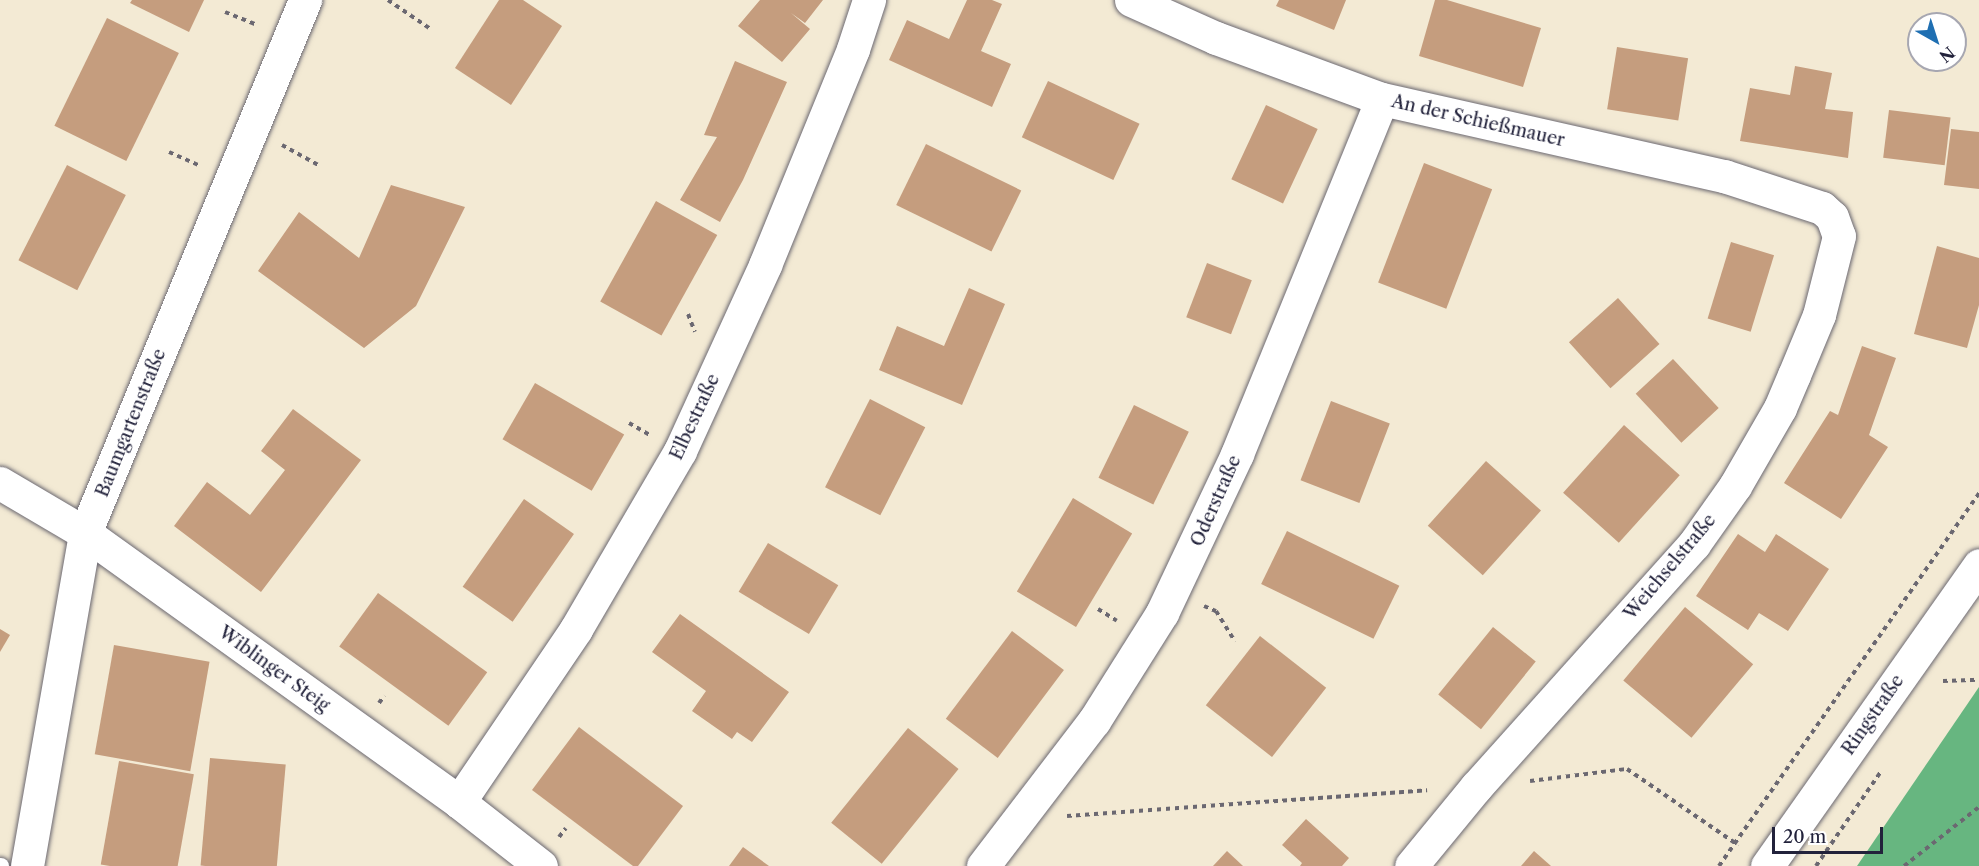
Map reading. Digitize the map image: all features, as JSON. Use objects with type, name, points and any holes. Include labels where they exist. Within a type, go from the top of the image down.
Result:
[{"type":"street","name":"Baumgartenstraße","points":[[27,866],[86,533],[305,0]]},
{"type":"street","name":"Elbestraße","points":[[459,802],[576,629],[680,451],[769,255],[853,49],[869,0]]},
{"type":"street","name":"An der Schießmauer","points":[[1131,0],[1216,38],[1382,99],[1724,176],[1822,208],[1832,217]]},
{"type":"street","name":"Oderstraße","points":[[982,866],[1021,819],[1095,721],[1174,591],[1237,454],[1382,99]]},
{"type":"street","name":"Weichselstraße","points":[[1411,866],[1476,787],[1694,544],[1735,486],[1780,408],[1819,315],[1839,236],[1832,217]]},
{"type":"street","name":"Wiblinger Steig","points":[[0,483],[86,533],[459,802],[541,866]]},
{"type":"street","name":"Ringstraße","points":[[1767,866],[1979,565]]},
{"type":"path","points":[[388,0],[429,28]]},
{"type":"path","points":[[252,130],[320,166]]},
{"type":"path","points":[[1719,866],[1979,493]]},
{"type":"path","points":[[1174,591],[1215,611],[1235,642]]},
{"type":"path","points":[[1943,681],[1979,680]]},
{"type":"path","points":[[1021,819],[1476,787],[1627,769],[1735,843]]},
{"type":"path","points":[[1904,866],[1979,807]]},
{"type":"green space","points":[[1979,687],[1979,866],[1857,866]]},
{"type":"building","points":[[132,0],[204,0],[189,32],[130,3]]},
{"type":"building","points":[[499,0],[523,0],[562,26],[511,105],[455,68]]},
{"type":"building","points":[[760,0],[823,0],[805,23],[791,13],[810,29],[782,62],[738,26]]},
{"type":"building","points":[[967,0],[992,0],[1002,4],[981,51],[1011,64],[992,107],[889,60],[907,20],[949,39]]},
{"type":"building","points":[[1279,0],[1346,0],[1334,30],[1276,6]]},
{"type":"building","points":[[1435,0],[1447,0],[1541,28],[1523,87],[1419,56]]},
{"type":"building","points":[[107,18],[179,53],[126,161],[54,126]]},
{"type":"building","points":[[1617,47],[1688,58],[1678,120],[1607,109]]},
{"type":"building","points":[[735,61],[787,82],[743,180],[720,222],[680,200],[717,137],[704,135]]},
{"type":"building","points":[[1795,66],[1832,73],[1825,109],[1853,112],[1848,158],[1740,141],[1750,88],[1790,95]]},
{"type":"building","points":[[1048,81],[1140,124],[1113,180],[1022,137]]},
{"type":"building","points":[[1266,105],[1318,129],[1283,203],[1231,179]]},
{"type":"building","points":[[1889,110],[1951,118],[1945,165],[1883,158]]},
{"type":"building","points":[[1951,129],[1979,132],[1979,189],[1944,185]]},
{"type":"building","points":[[926,144],[1021,190],[991,252],[896,205]]},
{"type":"building","points":[[1424,163],[1492,189],[1446,309],[1378,282]]},
{"type":"building","points":[[67,165],[126,195],[77,290],[18,260]]},
{"type":"building","points":[[391,185],[465,207],[416,306],[364,348],[258,271],[299,212],[359,258]]},
{"type":"building","points":[[656,201],[717,235],[661,336],[600,302]]},
{"type":"building","points":[[1731,242],[1774,255],[1751,332],[1708,319]]},
{"type":"building","points":[[1937,246],[1979,258],[1979,305],[1967,348],[1914,334]]},
{"type":"building","points":[[1207,263],[1252,280],[1231,334],[1186,317]]},
{"type":"building","points":[[969,288],[1005,304],[962,405],[879,370],[897,326],[944,346]]},
{"type":"building","points":[[1618,298],[1659,344],[1610,388],[1569,342]]},
{"type":"building","points":[[1862,346],[1896,358],[1869,435],[1888,447],[1841,519],[1784,483],[1830,411],[1838,415]]},
{"type":"building","points":[[1673,359],[1719,408],[1681,443],[1636,394]]},
{"type":"building","points":[[535,383],[624,434],[592,491],[502,439]]},
{"type":"building","points":[[870,399],[925,427],[880,515],[825,487]]},
{"type":"building","points":[[1331,401],[1390,424],[1359,503],[1301,480]]},
{"type":"building","points":[[1134,405],[1189,432],[1153,505],[1098,478]]},
{"type":"building","points":[[293,409],[361,460],[261,592],[174,526],[207,482],[250,515],[285,470],[261,451]]},
{"type":"building","points":[[1624,425],[1680,475],[1619,543],[1563,493]]},
{"type":"building","points":[[1486,461],[1541,511],[1483,575],[1428,526]]},
{"type":"building","points":[[1073,498],[1132,534],[1076,627],[1017,591]]},
{"type":"building","points":[[524,499],[574,534],[513,622],[463,587]]},
{"type":"building","points":[[1287,531],[1399,586],[1373,639],[1261,584]]},
{"type":"building","points":[[1738,534],[1765,552],[1776,534],[1829,569],[1788,631],[1759,613],[1748,630],[1696,596]]},
{"type":"building","points":[[768,543],[838,585],[809,634],[739,592]]},
{"type":"building","points":[[378,593],[487,672],[448,726],[339,646]]},
{"type":"building","points":[[1685,607],[1753,664],[1691,738],[1623,681]]},
{"type":"building","points":[[680,614],[789,692],[752,742],[737,732],[732,739],[692,711],[706,691],[652,652]]},
{"type":"building","points":[[1493,627],[1536,662],[1481,729],[1438,695]]},
{"type":"building","points":[[0,629],[10,635],[0,652]]},
{"type":"building","points":[[1012,631],[1064,670],[998,758],[946,719]]},
{"type":"building","points":[[1260,636],[1326,688],[1272,757],[1206,705]]},
{"type":"building","points":[[114,645],[210,662],[190,771],[95,754]]},
{"type":"building","points":[[579,727],[683,806],[638,866],[633,866],[532,790]]},
{"type":"building","points":[[908,728],[959,769],[882,864],[831,823]]},
{"type":"building","points":[[210,758],[286,765],[277,866],[201,866]]},
{"type":"building","points":[[119,761],[194,774],[178,866],[101,864]]},
{"type":"building","points":[[1306,819],[1349,858],[1342,866],[1300,866],[1302,863],[1282,845]]},
{"type":"building","points":[[743,847],[769,866],[729,866]]},
{"type":"building","points":[[1227,851],[1243,866],[1213,866]]},
{"type":"building","points":[[1534,851],[1551,866],[1521,866]]}]
